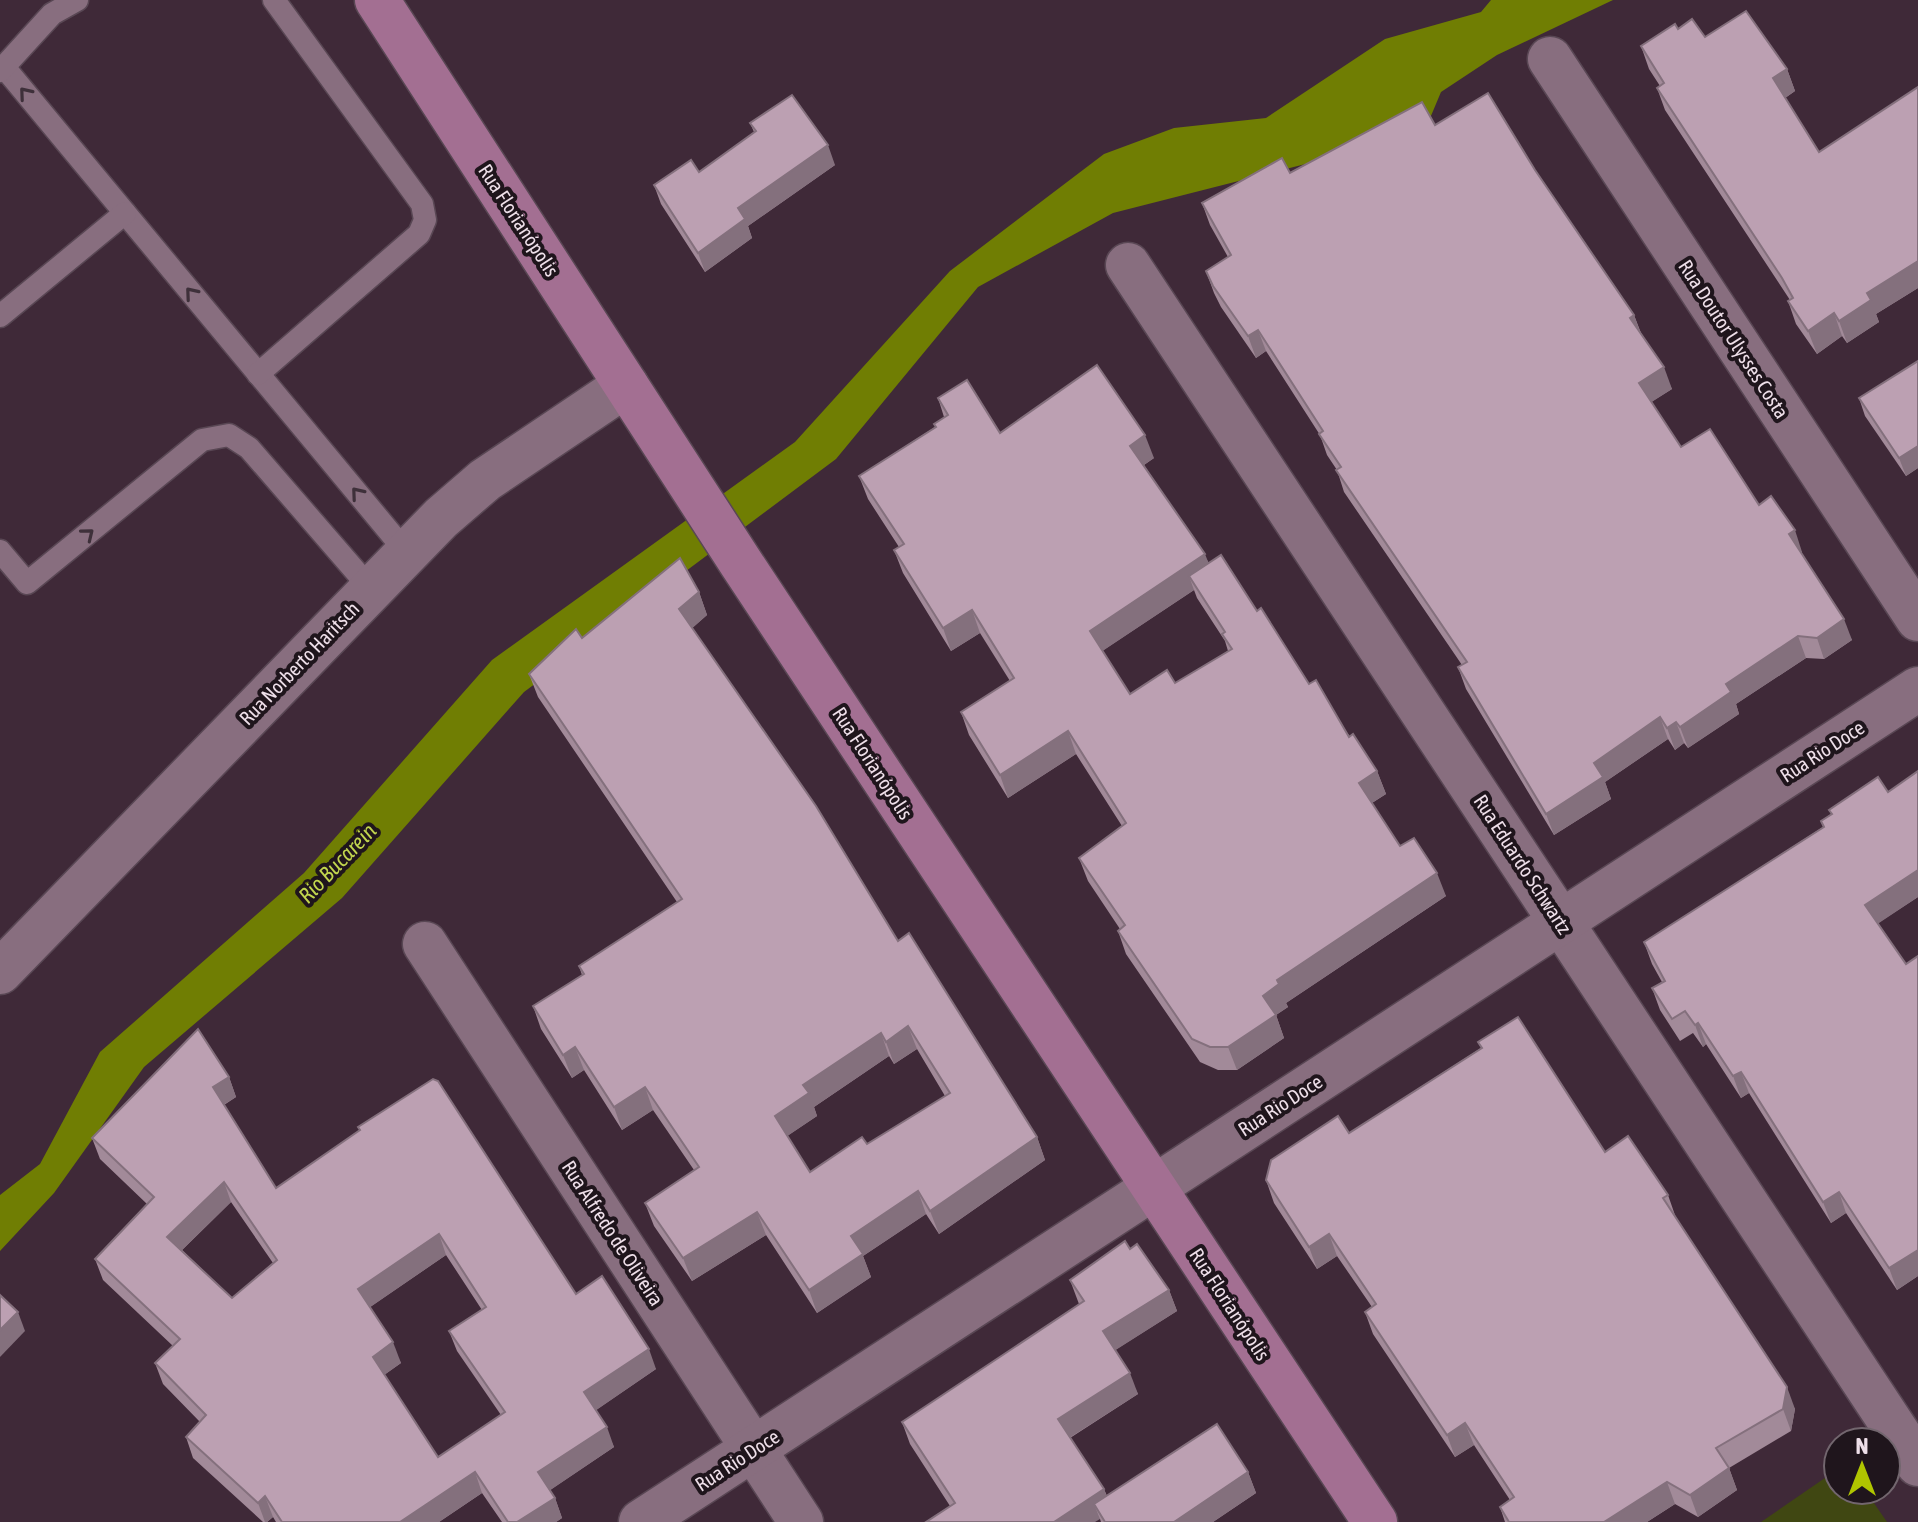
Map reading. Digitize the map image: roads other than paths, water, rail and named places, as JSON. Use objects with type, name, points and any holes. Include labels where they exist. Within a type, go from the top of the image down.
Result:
[{"type":"main road","name":"Rua Florianópolis","points":[[377,0],[404,19],[626,385],[1375,1522]]},
{"type":"street","name":"Rua Doutor Ulysses Costa","points":[[1550,59],[1918,619]]},
{"type":"street","name":"Rua Eduardo Schwartz","points":[[1128,265],[1918,1464]]},
{"type":"street","name":"Rua Norberto Haritsch","points":[[0,972],[407,553],[485,480],[626,385]]},
{"type":"street","name":"Rua Rio Doce","points":[[641,1522],[1918,689]]},
{"type":"street","name":"Rua Alfredo de Oliveira","points":[[425,944],[801,1522]]},
{"type":"lane","points":[[77,0],[52,14],[2,69],[407,553]]},
{"type":"lane","points":[[258,374],[419,234],[425,220],[422,204],[274,0]]},
{"type":"lane","points":[[0,316],[125,213]]},
{"type":"lane","points":[[0,551],[27,583],[202,440],[229,435],[249,448],[371,589]]},
{"type":"water","name":"Rio Bucarein","points":[[1491,0],[1613,0],[1497,55],[1441,92],[1428,123],[1345,154],[1113,213],[978,287],[836,459],[524,692],[342,898],[144,1067],[54,1193],[0,1251],[0,1195],[40,1164],[100,1052],[304,873],[492,660],[795,442],[950,271],[1104,154],[1174,128],[1266,118],[1385,39],[1481,12]]}]
